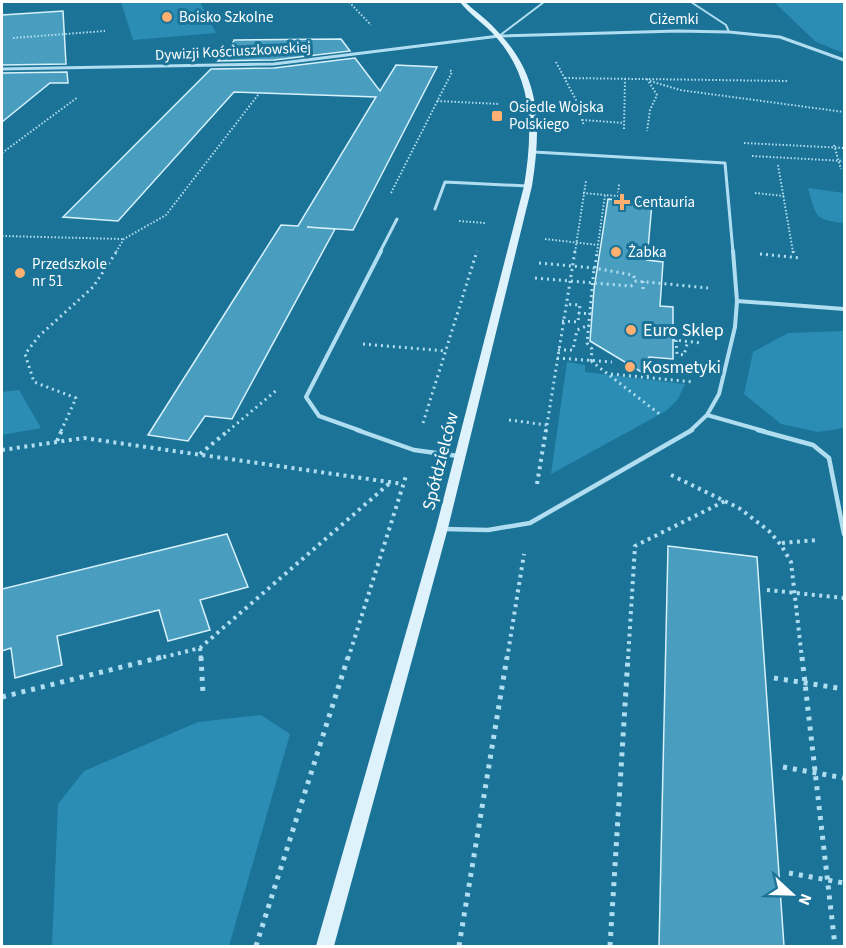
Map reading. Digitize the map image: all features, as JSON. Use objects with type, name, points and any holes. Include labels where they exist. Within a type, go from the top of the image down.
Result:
[{"type":"street","name":"Spółdzielców","points":[[325,946],[461,456],[528,186],[534,152],[535,116],[530,93],[516,60],[499,36],[462,2]]},
{"type":"street","name":"Ciżemki","points":[[499,36],[729,32],[780,37],[844,60]]},
{"type":"street","name":"Dywizji Kościuszkowskiej","points":[[2,69],[274,64],[397,46],[499,36]]},
{"type":"lane","points":[[499,36],[544,2]]},
{"type":"lane","points":[[691,2],[726,25],[729,32]]},
{"type":"lane","points":[[442,528],[488,530],[530,523],[688,433],[707,415],[719,394],[735,327],[737,301],[725,163],[534,152]]},
{"type":"lane","points":[[435,209],[445,182],[528,186]]},
{"type":"lane","points":[[397,219],[306,397],[319,416],[414,450],[461,456]]},
{"type":"lane","points":[[737,301],[844,309]]},
{"type":"lane","points":[[707,415],[813,445],[829,458],[844,534]]},
{"type":"path","points":[[13,38],[105,31]]},
{"type":"path","points":[[546,34],[576,100],[584,129]]},
{"type":"path","points":[[391,193],[452,72],[442,64]]},
{"type":"path","points":[[565,78],[789,81]]},
{"type":"path","points":[[624,131],[625,79]]},
{"type":"path","points":[[646,80],[680,90],[844,112]]},
{"type":"path","points":[[57,441],[76,398],[34,381],[25,354],[39,336],[93,287],[124,239],[166,215],[262,90]]},
{"type":"path","points":[[2,153],[83,93]]},
{"type":"path","points":[[437,101],[504,104]]},
{"type":"path","points":[[582,120],[624,123]]},
{"type":"path","points":[[834,145],[841,169]]},
{"type":"path","points":[[778,165],[794,257]]},
{"type":"path","points":[[539,474],[587,173]]},
{"type":"path","points":[[618,196],[620,175]]},
{"type":"path","points":[[583,193],[623,196]]},
{"type":"path","points":[[748,193],[784,196]]},
{"type":"path","points":[[591,362],[592,348],[587,344],[592,283],[605,195]]},
{"type":"path","points":[[2,236],[124,239]]},
{"type":"path","points":[[542,239],[598,245]]},
{"type":"path","points":[[759,254],[801,258]]},
{"type":"path","points":[[536,263],[594,268],[633,276],[636,281],[643,282],[712,288]]},
{"type":"path","points":[[534,278],[631,286],[636,281]]},
{"type":"path","points":[[643,282],[643,289]]},
{"type":"path","points":[[562,321],[578,322],[579,305],[565,304]]},
{"type":"path","points":[[578,313],[591,314]]},
{"type":"path","points":[[558,350],[573,350],[577,330],[589,325]]},
{"type":"path","points":[[688,341],[684,356],[677,354],[675,340],[688,341],[705,343]]},
{"type":"path","points":[[334,342],[446,351]]},
{"type":"path","points":[[557,358],[612,362]]},
{"type":"path","points":[[591,362],[610,374],[665,419]]},
{"type":"path","points":[[610,374],[694,382]]},
{"type":"path","points":[[200,454],[284,384]]},
{"type":"path","points":[[509,420],[547,425]]},
{"type":"path","points":[[2,450],[84,438],[403,484]]},
{"type":"path","points":[[668,473],[743,509],[782,543],[791,561],[835,946]]},
{"type":"path","points":[[2,697],[200,648],[391,482]]},
{"type":"path","points":[[610,946],[635,546],[726,501]]},
{"type":"path","points":[[459,946],[523,558]]},
{"type":"path","points":[[767,590],[844,598]]},
{"type":"path","points":[[200,648],[203,694]]},
{"type":"path","points":[[774,678],[844,689]]},
{"type":"path","points":[[783,767],[844,778]]},
{"type":"path","points":[[789,873],[844,883]]},
{"type":"shaded area","name":"Boisko Szkolne","points":[[121,2],[200,2],[216,33],[133,40]]},
{"type":"shaded area","points":[[774,2],[844,3],[844,53],[816,42]]},
{"type":"shaded area","points":[[808,188],[844,193],[844,223],[827,220],[818,215]]},
{"type":"shaded area","points":[[844,331],[844,428],[818,432],[781,424],[744,394],[753,352],[788,333]]},
{"type":"shaded area","points":[[567,362],[585,365],[585,372],[685,384],[678,399],[666,411],[551,474]]},
{"type":"shaded area","points":[[19,390],[41,428],[2,435],[2,392]]},
{"type":"shaded area","points":[[261,715],[290,734],[229,946],[52,946],[58,804],[84,771],[198,722]]},
{"type":"building","points":[[63,11],[66,64],[2,65],[2,15]]},
{"type":"building","points":[[341,39],[350,51],[274,60],[218,61],[231,48],[234,40]]},
{"type":"building","points":[[355,58],[380,91],[396,65],[437,67],[353,230],[307,227],[335,229],[232,419],[205,416],[188,441],[148,435],[281,225],[298,226],[376,97],[234,92],[118,221],[63,217],[211,69],[274,68]]},
{"type":"building","points":[[67,72],[68,83],[50,83],[2,122],[2,73]]},
{"type":"building","points":[[608,199],[652,203],[647,260],[663,262],[660,306],[673,307],[673,359],[649,357],[648,376],[590,341],[594,289]]},
{"type":"building","points":[[227,534],[248,587],[200,600],[210,630],[168,641],[159,610],[57,636],[62,665],[15,678],[11,648],[2,651],[2,589]]},
{"type":"building","points":[[668,546],[757,557],[784,946],[659,946]]},
{"type":"place","name":"Boisko Szkolne","points":[[167,17]]},
{"type":"place","name":"Osiedle Wojska Polskiego","points":[[497,116]]},
{"type":"place","name":"Centauria","points":[[622,202]]},
{"type":"place","name":"Żabka","points":[[616,252]]},
{"type":"place","name":"Przedszkole nr 51","points":[[20,273]]},
{"type":"place","name":"Euro Sklep","points":[[631,330]]},
{"type":"place","name":"Kosmetyki","points":[[630,367]]}]
